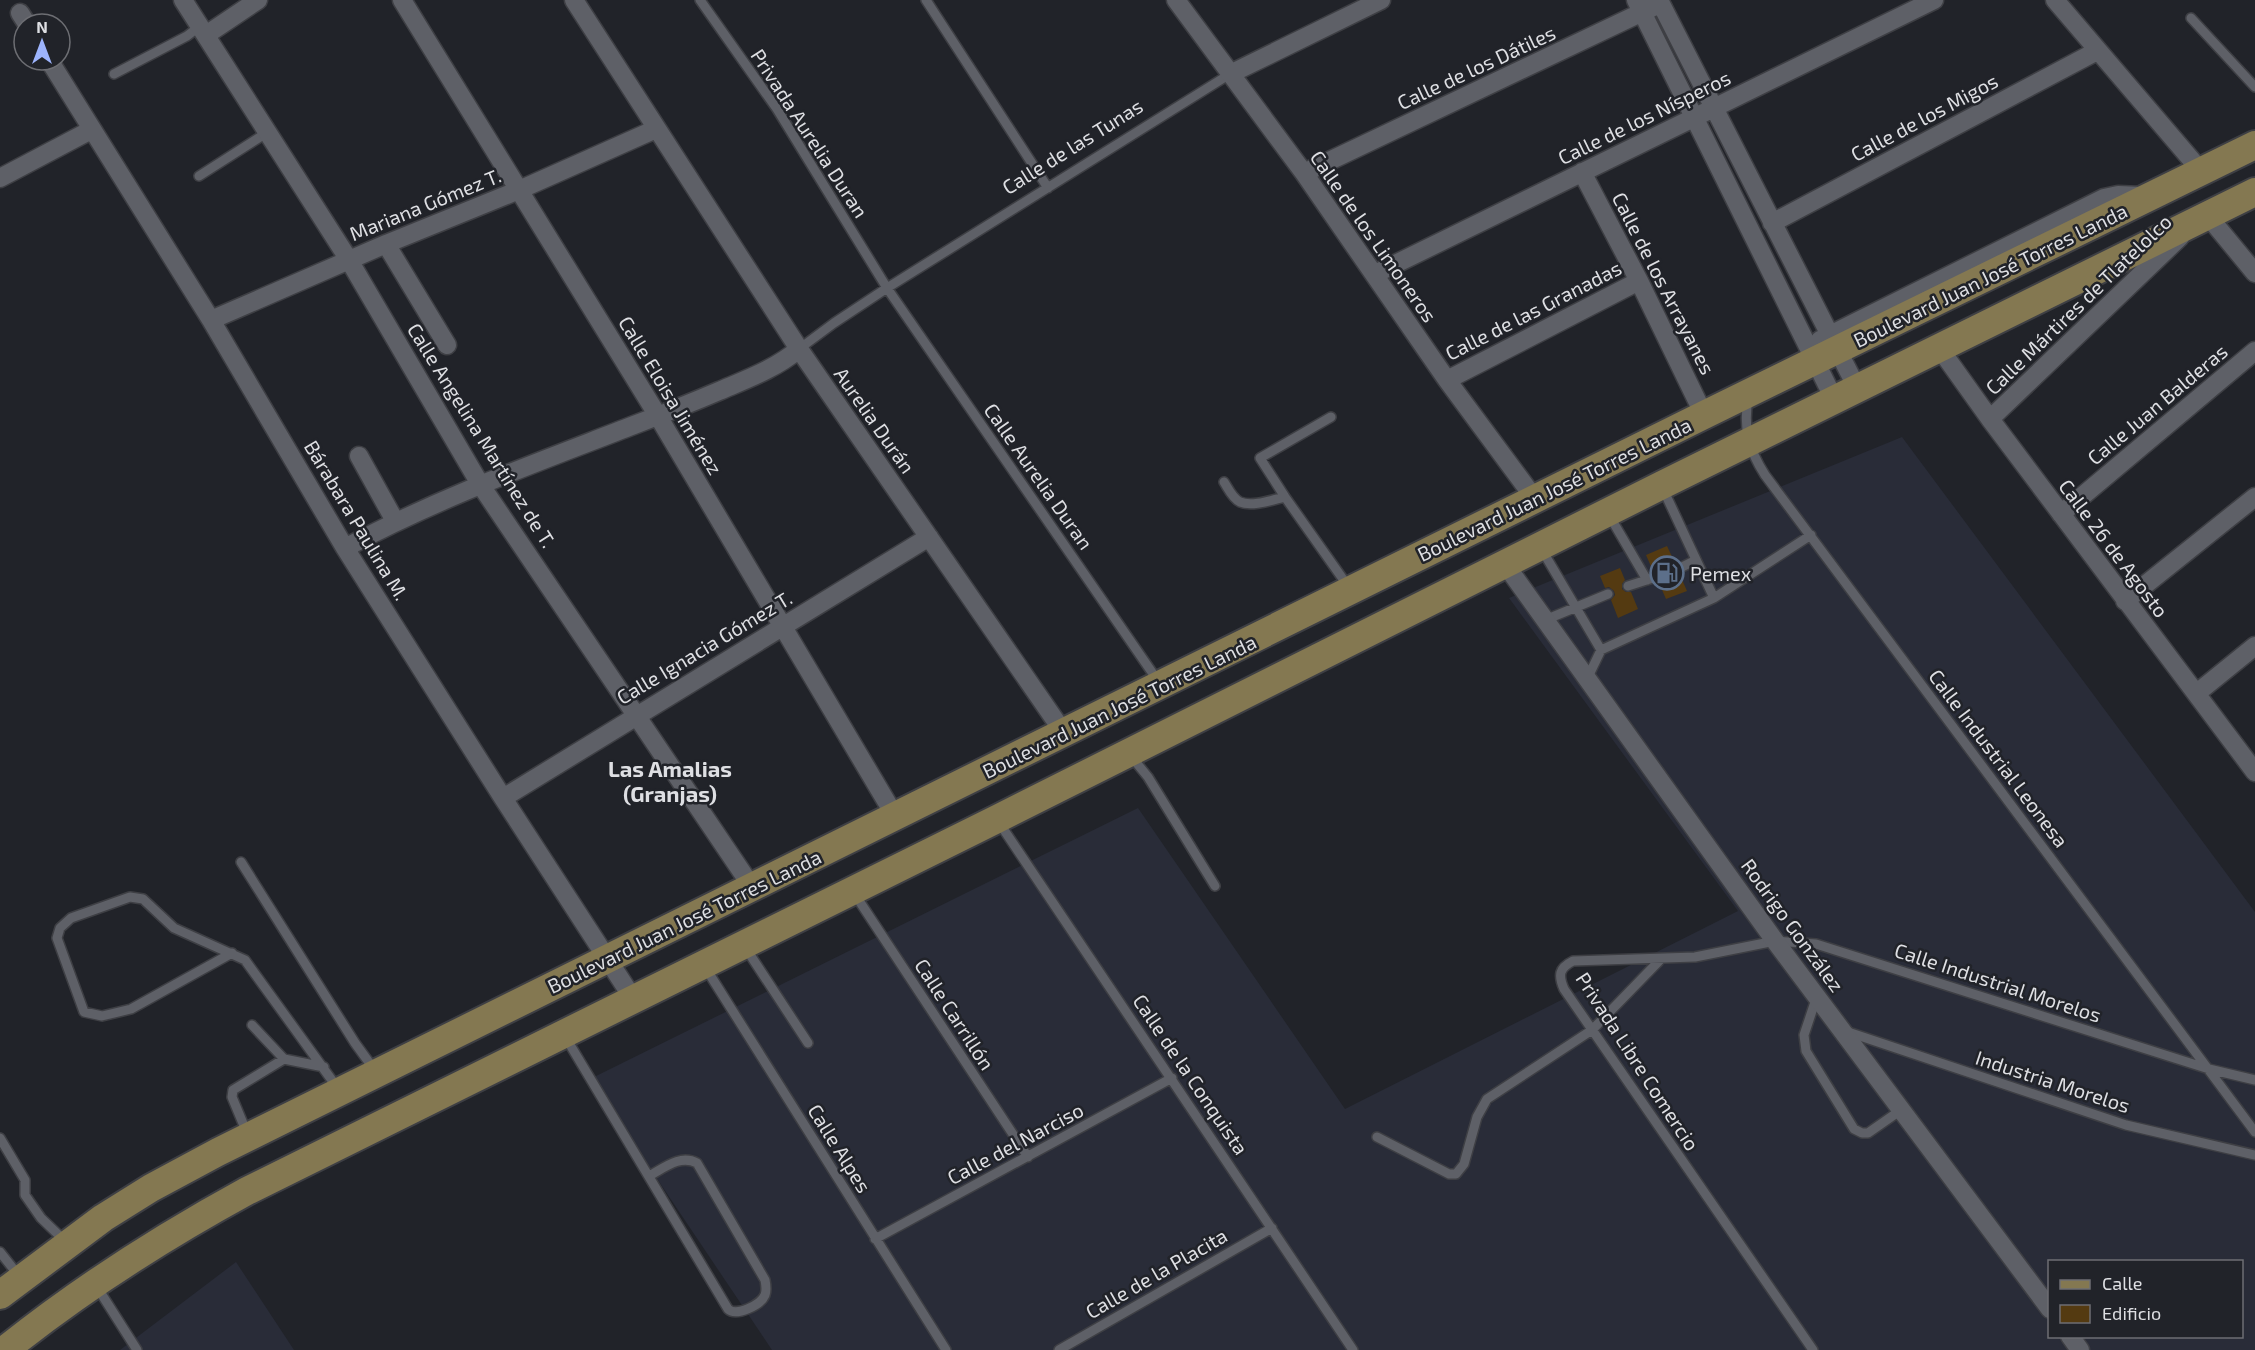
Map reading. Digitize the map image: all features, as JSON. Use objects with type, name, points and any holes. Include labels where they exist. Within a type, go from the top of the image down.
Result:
[{"type":"main road","name":"Boulevard Juan José Torres Landa","points":[[11,1287],[68,1244],[151,1188],[249,1137],[1704,414],[1749,394],[1822,348],[2255,145]]},
{"type":"main road","points":[[5,1350],[94,1282],[176,1231],[247,1191],[2255,192]]},
{"type":"street","name":"Calle Angelina Martínez de T.","points":[[183,0],[350,260],[480,484],[752,887]]},
{"type":"street","points":[[203,31],[258,0]]},
{"type":"street","name":"Calle Eloisa Jiménez","points":[[402,0],[658,416],[895,816]]},
{"type":"street","name":"Aurelia Durán","points":[[574,0],[799,349],[1064,733]]},
{"type":"street","name":"Calle de los Limoneros","points":[[1176,0],[1304,173],[1448,380],[1535,499]]},
{"type":"street","name":"Calle de las Tunas","points":[[1230,74],[1362,4],[1381,0]]},
{"type":"street","name":"Calle de los Nísperos","points":[[1375,274],[1934,0]]},
{"type":"street","points":[[2055,0],[2201,171]]},
{"type":"street","points":[[1662,1],[1713,108],[1772,223],[1822,348],[1846,396]]},
{"type":"street","name":"Calle de los Dátiles","points":[[1304,173],[1639,6],[1662,1]]},
{"type":"street","points":[[1639,6],[1695,117],[1846,396]]},
{"type":"street","name":"Calle de los Migos","points":[[1772,223],[2097,51]]},
{"type":"street","name":"Bárabara Paulina M.","points":[[56,72],[210,320],[345,548],[503,798],[634,999]]},
{"type":"street","name":"Mariana Gómez T.","points":[[210,320],[386,244],[519,190],[656,129]]},
{"type":"street","points":[[0,178],[91,130]]},
{"type":"street","name":"Calle de los Arrayanes","points":[[1582,172],[1639,280],[1704,414]]},
{"type":"street","points":[[2202,219],[2255,273]]},
{"type":"street","name":"Calle Mártires de Tlatelolco","points":[[1990,419],[2202,219]]},
{"type":"street","points":[[386,244],[447,345]]},
{"type":"street","name":"Calle de las Granadas","points":[[1448,380],[1639,280]]},
{"type":"street","points":[[345,548],[395,520],[480,484],[658,416],[763,372],[784,361],[799,349]]},
{"type":"street","name":"Calle 26 de Agosto","points":[[1940,349],[2125,601],[2255,772]]},
{"type":"street","name":"Calle Juan Balderas","points":[[2061,514],[2255,351]]},
{"type":"street","points":[[359,456],[395,520]]},
{"type":"street","points":[[2125,601],[2255,497]]},
{"type":"street","name":"Calle Ignacia Gómez T.","points":[[503,798],[929,537]]},
{"type":"street","name":"Rodrigo González","points":[[1505,564],[1775,941],[2048,1308]]},
{"type":"street","points":[[2197,693],[2255,646]]},
{"type":"lane","name":"Privada Aurelia Duran","points":[[700,0],[777,109],[887,288]]},
{"type":"lane","points":[[926,0],[1048,188]]},
{"type":"lane","points":[[2191,18],[2255,87]]},
{"type":"lane","points":[[114,74],[187,36],[203,31]]},
{"type":"lane","name":"Calle de las Tunas","points":[[799,349],[887,288],[1230,74]]},
{"type":"lane","points":[[199,176],[268,132]]},
{"type":"lane","name":"Calle Aurelia Duran","points":[[887,288],[1161,685]]},
{"type":"lane","name":"Calle Industrial Leonesa","points":[[1749,394],[1745,418],[1749,443],[1765,475],[2255,1132]]},
{"type":"lane","points":[[1331,417],[1260,458],[1351,591]]},
{"type":"lane","points":[[1224,482],[1232,495],[1240,502],[1252,503],[1285,497]]},
{"type":"lane","points":[[1662,486],[1714,598]]},
{"type":"lane","points":[[1608,513],[1652,579],[1628,586]]},
{"type":"lane","points":[[1587,679],[1601,650],[1714,598],[1811,535]]},
{"type":"lane","points":[[1541,548],[1601,650]]},
{"type":"lane","points":[[1678,569],[1696,560]]},
{"type":"lane","points":[[1545,620],[1608,594]]},
{"type":"lane","points":[[1128,753],[1149,777],[1215,886]]},
{"type":"lane","name":"Calle de la Conquista","points":[[997,819],[1353,1350]]},
{"type":"lane","points":[[241,862],[377,1074]]},
{"type":"lane","name":"Calle Carrillón","points":[[853,891],[1028,1156]]},
{"type":"lane","points":[[232,952],[131,1009],[102,1016],[84,1011],[57,938],[60,928],[71,918],[130,897],[143,899],[174,928],[232,952],[244,960],[340,1092]]},
{"type":"lane","name":"Calle Industrial Morelos","points":[[1775,941],[1816,944],[1842,951],[2209,1069],[2255,1080]]},
{"type":"lane","name":"Privada Libre Comercio","points":[[1775,941],[1723,952],[1660,960],[1573,961],[1564,966],[1561,980],[1564,989],[1813,1350]]},
{"type":"lane","points":[[743,945],[808,1043]]},
{"type":"lane","points":[[1377,1137],[1449,1174],[1456,1174],[1464,1164],[1477,1117],[1487,1099],[1592,1030],[1660,960]]},
{"type":"lane","name":"Calle Alpes","points":[[704,965],[946,1350]]},
{"type":"lane","points":[[1817,996],[1804,1035],[1806,1050],[1854,1129],[1862,1134],[1868,1133],[1901,1110]]},
{"type":"lane","points":[[252,1025],[284,1059],[324,1067]]},
{"type":"lane","name":"Industria Morelos","points":[[1842,1030],[2126,1125],[2255,1155]]},
{"type":"lane","points":[[564,1034],[648,1176],[730,1312],[739,1312],[761,1300],[766,1293],[765,1280],[697,1163],[689,1158],[679,1160],[648,1176]]},
{"type":"lane","points":[[249,1137],[231,1093],[284,1059]]},
{"type":"lane","name":"Calle del Narciso","points":[[875,1239],[1172,1078]]},
{"type":"lane","points":[[0,1138],[25,1180],[25,1195],[41,1218],[68,1244]]},
{"type":"lane","name":"Calle de la Placita","points":[[1059,1350],[1272,1227]]},
{"type":"lane","points":[[0,1252],[11,1287]]},
{"type":"lane","points":[[94,1282],[137,1350]]},
{"type":"shaded area","points":[[1902,437],[2255,912],[2255,1350],[772,1350],[590,1079],[1138,808],[1345,1109],[1738,911],[1509,598]]},
{"type":"shaded area","points":[[236,1262],[294,1350],[120,1350]]},
{"type":"building","name":"Pemex","points":[[1667,546],[1675,563],[1672,571],[1675,575],[1680,575],[1687,591],[1666,599],[1659,583],[1662,574],[1653,571],[1646,555]]},
{"type":"building","name":"Pemex","points":[[1620,568],[1625,580],[1622,589],[1631,592],[1638,609],[1618,618],[1611,600],[1615,595],[1614,591],[1609,587],[1605,588],[1600,576]]},
{"type":"place","name":"Pemex","points":[[1667,573]]},
{"type":"district","name":"Las Amalias (Granjas)","points":[[670,780]]}]
